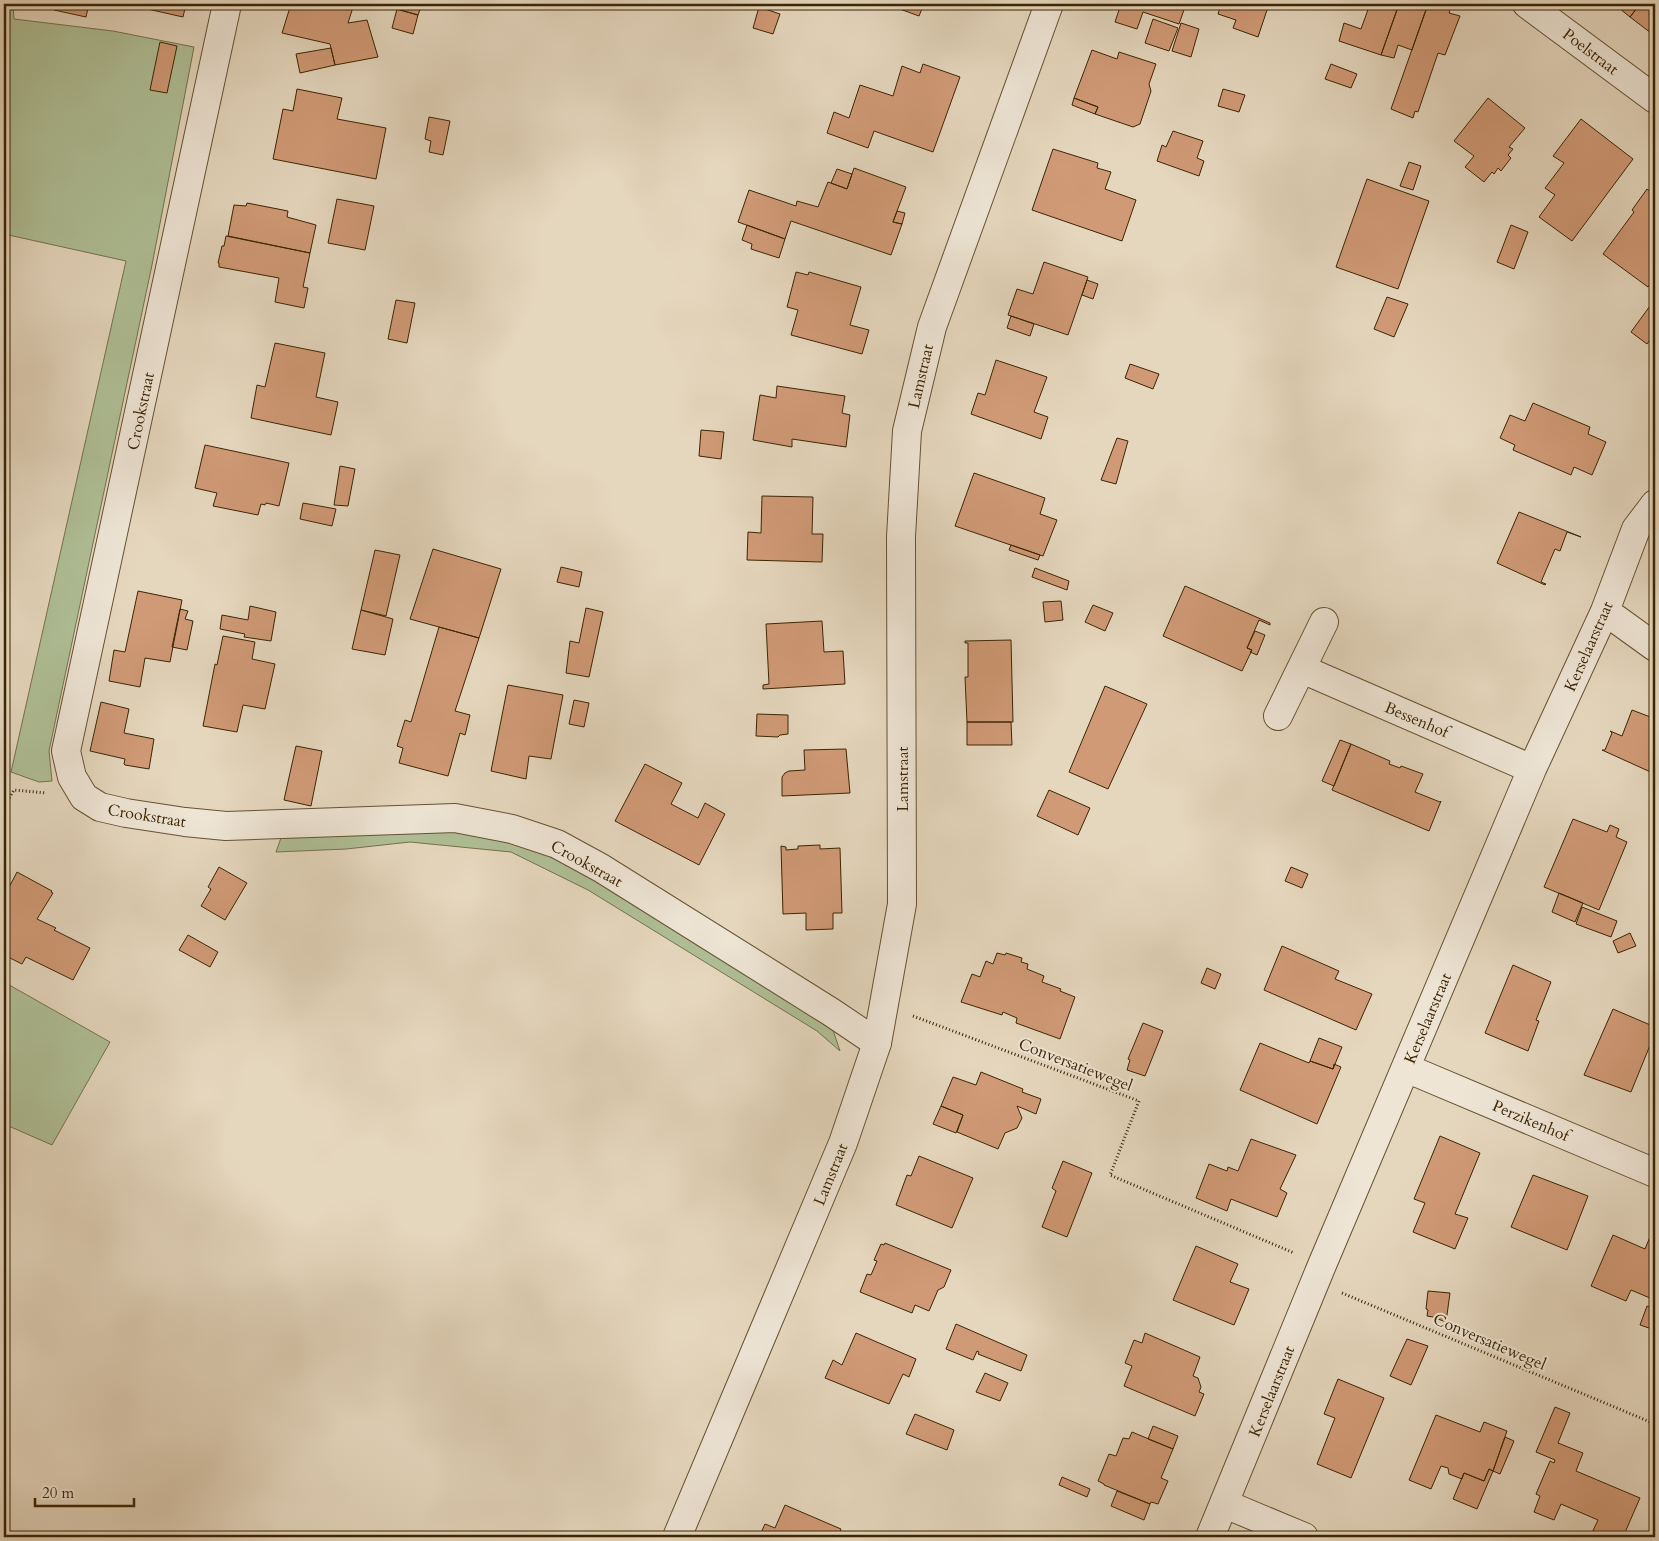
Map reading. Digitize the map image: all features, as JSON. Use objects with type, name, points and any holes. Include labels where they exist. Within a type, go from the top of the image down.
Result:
[{"type":"street","name":"Crookstraat","points":[[227,4],[66,751],[72,777],[84,797],[100,807],[118,811],[185,822],[226,826],[455,818],[512,829],[557,844],[601,868],[831,1012],[877,1043]]},
{"type":"street","name":"Lamstraat","points":[[678,1537],[843,1143],[877,1043],[902,904],[901,537],[907,431],[932,327],[1049,4]]},
{"type":"street","name":"Poelstraat","points":[[1527,4],[1655,99]]},
{"type":"street","name":"Kerselaarstraat","points":[[1210,1537],[1319,1273],[1532,769],[1605,611],[1636,529],[1655,504]]},
{"type":"street","points":[[1605,611],[1655,647]]},
{"type":"street","points":[[1278,716],[1324,622]]},
{"type":"street","name":"Bessenhof","points":[[1302,669],[1532,769]]},
{"type":"street","name":"Perzikenhof","points":[[1406,1068],[1655,1173]]},
{"type":"street","points":[[1225,1504],[1304,1537]]},
{"type":"path","points":[[4,807],[14,790],[84,797]]},
{"type":"path","name":"Conversatiewegel","points":[[884,1005],[1138,1102],[1110,1175],[1319,1273],[1655,1424]]},
{"type":"green space","points":[[4,4],[13,4],[14,19],[113,31],[194,47],[152,265],[49,751],[52,781],[39,782],[11,772],[126,261],[4,234]]},
{"type":"green space","points":[[446,827],[506,837],[563,857],[833,1030],[840,1051],[817,1031],[588,890],[511,852],[410,842],[346,849],[276,852],[282,835]]},
{"type":"green space","points":[[4,982],[110,1042],[52,1145],[4,1124]]},
{"type":"building","points":[[56,4],[89,4],[86,17],[54,10]]},
{"type":"building","points":[[125,4],[186,4],[183,17]]},
{"type":"building","points":[[291,4],[354,4],[348,23],[367,20],[378,57],[335,65],[330,44],[282,33]]},
{"type":"building","points":[[378,4],[422,4],[418,15]]},
{"type":"building","points":[[886,4],[924,4],[919,16]]},
{"type":"building","points":[[1121,4],[1130,7],[1131,4],[1186,4],[1179,24],[1143,12],[1137,29],[1115,22]]},
{"type":"building","points":[[1221,4],[1269,4],[1258,37],[1233,28],[1236,20],[1218,14]]},
{"type":"building","points":[[1370,4],[1399,4],[1381,55],[1339,41],[1344,23],[1361,29]]},
{"type":"building","points":[[1399,4],[1428,4],[1412,50],[1398,45],[1394,58],[1381,55]]},
{"type":"building","points":[[1428,4],[1452,4],[1449,13],[1460,16],[1445,55],[1438,53],[1418,112],[1415,111],[1413,118],[1391,109]]},
{"type":"building","points":[[1614,4],[1640,4],[1630,17]]},
{"type":"building","points":[[1640,4],[1655,4],[1655,28],[1651,33],[1630,17]]},
{"type":"building","points":[[759,7],[780,14],[773,34],[753,28]]},
{"type":"building","points":[[397,9],[418,15],[413,34],[392,28]]},
{"type":"building","points":[[1153,19],[1178,28],[1169,51],[1145,43]]},
{"type":"building","points":[[1181,23],[1199,29],[1191,57],[1172,51]]},
{"type":"building","points":[[160,42],[177,46],[167,93],[150,90]]},
{"type":"building","points":[[331,48],[335,65],[300,73],[296,54]]},
{"type":"building","points":[[1092,50],[1117,59],[1119,52],[1156,64],[1149,84],[1151,91],[1140,124],[1133,127],[1095,114],[1098,107],[1074,98]]},
{"type":"building","points":[[923,64],[960,77],[933,152],[874,131],[868,148],[827,133],[834,112],[849,118],[860,85],[893,96],[902,66],[920,73]]},
{"type":"building","points":[[1331,64],[1357,74],[1351,88],[1325,79]]},
{"type":"building","points":[[297,89],[342,98],[337,119],[386,128],[376,179],[273,159],[283,109],[293,111]]},
{"type":"building","points":[[1223,89],[1245,95],[1239,112],[1218,106]]},
{"type":"building","points":[[1074,98],[1098,107],[1095,114],[1072,105]]},
{"type":"building","points":[[1488,98],[1525,128],[1509,147],[1513,149],[1508,155],[1511,158],[1501,171],[1498,168],[1484,182],[1465,167],[1474,156],[1454,141]]},
{"type":"building","points":[[429,117],[450,121],[443,155],[429,152],[431,141],[425,139]]},
{"type":"building","points":[[1581,119],[1633,159],[1572,241],[1539,217],[1555,195],[1545,188],[1564,163],[1553,156]]},
{"type":"building","points":[[1173,131],[1203,141],[1197,158],[1204,161],[1199,176],[1157,161],[1162,145],[1166,147]]},
{"type":"building","points":[[1053,149],[1098,163],[1097,168],[1111,172],[1105,189],[1136,200],[1122,241],[1032,210]]},
{"type":"building","points":[[1409,162],[1421,166],[1413,190],[1400,186]]},
{"type":"building","points":[[854,168],[906,187],[893,222],[902,224],[891,255],[791,221],[785,239],[738,222],[749,190],[796,206],[797,201],[818,207],[828,182],[847,189]]},
{"type":"building","points":[[837,169],[852,174],[847,189],[831,183]]},
{"type":"building","points":[[1367,179],[1429,201],[1398,289],[1336,267]]},
{"type":"building","points":[[1647,189],[1655,195],[1655,277],[1648,287],[1603,254],[1634,212],[1632,210]]},
{"type":"building","points":[[337,199],[374,206],[365,250],[328,243]]},
{"type":"building","points":[[247,203],[288,211],[287,217],[316,225],[310,253],[228,236],[234,205],[246,206]]},
{"type":"building","points":[[897,211],[905,213],[902,224],[893,222]]},
{"type":"building","points":[[747,225],[785,239],[779,258],[751,249],[752,244],[742,240]]},
{"type":"building","points":[[1511,225],[1528,232],[1514,269],[1497,262]]},
{"type":"building","points":[[226,236],[310,253],[303,287],[308,288],[304,308],[275,302],[279,278],[219,267],[218,263]]},
{"type":"building","points":[[1044,262],[1088,277],[1068,335],[1008,315],[1017,289],[1033,294]]},
{"type":"building","points":[[796,272],[808,275],[809,272],[861,287],[850,325],[869,330],[862,354],[791,335],[798,310],[787,307]]},
{"type":"building","points":[[1087,280],[1098,284],[1093,299],[1082,295]]},
{"type":"building","points":[[1387,297],[1408,304],[1394,337],[1374,329]]},
{"type":"building","points":[[1655,299],[1655,333],[1647,344],[1631,332]]},
{"type":"building","points":[[396,300],[415,303],[407,343],[388,339]]},
{"type":"building","points":[[1011,316],[1034,324],[1030,336],[1007,328]]},
{"type":"building","points":[[275,343],[325,353],[316,397],[338,402],[331,435],[251,418],[257,385],[265,387]]},
{"type":"building","points":[[996,360],[1047,377],[1034,412],[1048,417],[1041,439],[971,414],[978,393],[985,395]]},
{"type":"building","points":[[1130,364],[1159,374],[1153,389],[1125,378]]},
{"type":"building","points":[[777,386],[845,396],[842,413],[850,415],[846,447],[792,439],[792,447],[753,440],[760,395],[776,398]]},
{"type":"building","points":[[1533,403],[1590,427],[1588,434],[1606,442],[1592,475],[1574,467],[1571,475],[1513,450],[1515,445],[1500,438],[1510,415],[1525,421]]},
{"type":"building","points":[[701,430],[724,432],[721,459],[699,456]]},
{"type":"building","points":[[1117,438],[1128,441],[1116,484],[1101,480]]},
{"type":"building","points":[[205,445],[289,463],[279,506],[266,503],[265,505],[261,504],[258,515],[213,506],[217,493],[195,488]]},
{"type":"building","points":[[340,466],[355,469],[348,506],[334,505]]},
{"type":"building","points":[[974,473],[1045,498],[1040,514],[1057,520],[1043,556],[955,526]]},
{"type":"building","points":[[762,496],[813,497],[812,534],[823,534],[822,562],[747,560],[748,532],[761,533]]},
{"type":"building","points":[[303,503],[336,509],[332,526],[300,519]]},
{"type":"building","points":[[1519,512],[1581,537],[1567,532],[1560,551],[1555,549],[1541,582],[1545,585],[1497,563]]},
{"type":"building","points":[[1011,545],[1040,555],[1038,560],[1009,550]]},
{"type":"building","points":[[433,549],[501,569],[479,638],[410,619]]},
{"type":"building","points":[[375,550],[400,555],[386,616],[361,610]]},
{"type":"building","points":[[561,567],[582,572],[579,587],[557,582]]},
{"type":"building","points":[[1035,568],[1069,581],[1067,590],[1032,577]]},
{"type":"building","points":[[1185,586],[1270,623],[1270,625],[1259,620],[1247,648],[1252,650],[1242,671],[1163,636]]},
{"type":"building","points":[[138,591],[182,600],[170,662],[145,658],[140,687],[109,681],[114,650],[125,652]]},
{"type":"building","points":[[1061,601],[1063,620],[1045,622],[1043,602]]},
{"type":"building","points":[[1093,605],[1113,613],[1105,631],[1085,622]]},
{"type":"building","points":[[250,606],[276,612],[271,641],[244,637],[245,634],[220,629],[222,615],[248,620]]},
{"type":"building","points":[[586,608],[603,612],[589,677],[566,673],[570,641],[579,643]]},
{"type":"building","points":[[180,609],[188,611],[185,619],[193,621],[187,650],[172,647]]},
{"type":"building","points":[[361,610],[393,619],[385,655],[352,649]]},
{"type":"building","points":[[822,621],[824,652],[843,651],[845,684],[763,689],[763,685],[769,684],[766,624]]},
{"type":"building","points":[[439,627],[479,638],[455,711],[470,715],[465,735],[460,733],[448,776],[399,763],[403,748],[397,746],[405,720],[411,722]]},
{"type":"building","points":[[1255,631],[1265,635],[1257,655],[1250,652],[1252,650],[1247,648]]},
{"type":"building","points":[[223,636],[255,642],[252,659],[275,664],[265,709],[243,705],[237,732],[203,726],[215,664],[217,665]]},
{"type":"building","points":[[1011,640],[1013,722],[967,722],[965,677],[968,677],[968,643],[965,643],[965,641]]},
{"type":"building","points":[[508,685],[563,695],[551,759],[529,756],[526,779],[491,771]]},
{"type":"building","points":[[1105,686],[1147,704],[1108,789],[1069,772]]},
{"type":"building","points":[[574,700],[589,703],[584,727],[569,724]]},
{"type":"building","points":[[101,702],[129,709],[124,733],[154,739],[149,769],[125,765],[125,759],[90,751]]},
{"type":"building","points":[[1632,710],[1653,718],[1651,723],[1655,725],[1655,774],[1602,750],[1605,750],[1612,733],[1610,731],[1622,736]]},
{"type":"building","points":[[757,714],[788,715],[788,734],[778,737],[756,736]]},
{"type":"building","points":[[967,722],[1011,722],[1012,745],[967,745]]},
{"type":"building","points":[[1340,740],[1351,744],[1334,786],[1322,781]]},
{"type":"building","points":[[1351,744],[1390,761],[1389,764],[1423,774],[1415,792],[1441,801],[1429,831],[1332,790]]},
{"type":"building","points":[[296,746],[322,751],[311,806],[284,800]]},
{"type":"building","points":[[846,749],[850,793],[782,796],[782,777],[785,773],[805,770],[804,750]]},
{"type":"building","points":[[645,764],[682,783],[671,804],[698,818],[705,803],[725,814],[699,865],[615,821]]},
{"type":"building","points":[[1049,790],[1090,808],[1078,835],[1037,816]]},
{"type":"building","points":[[1573,819],[1607,832],[1610,825],[1619,829],[1616,837],[1627,842],[1599,910],[1544,887]]},
{"type":"building","points":[[820,845],[820,849],[840,848],[842,913],[833,913],[833,929],[806,930],[806,913],[783,914],[781,846],[786,847],[786,850],[798,849],[798,846]]},
{"type":"building","points":[[219,867],[247,883],[225,920],[201,906],[211,889],[208,887]]},
{"type":"building","points":[[1291,867],[1308,874],[1302,888],[1285,881]]},
{"type":"building","points":[[17,872],[53,893],[37,919],[90,948],[73,980],[26,957],[22,964],[4,955],[4,897]]},
{"type":"building","points":[[1559,893],[1583,903],[1575,922],[1552,912]]},
{"type":"building","points":[[1582,907],[1617,921],[1611,937],[1576,924]]},
{"type":"building","points":[[1630,933],[1636,946],[1618,953],[1613,941]]},
{"type":"building","points":[[188,935],[218,952],[210,967],[179,950]]},
{"type":"building","points":[[1282,946],[1339,971],[1335,979],[1372,994],[1356,1030],[1264,990]]},
{"type":"building","points":[[997,953],[1005,955],[1006,953],[1022,958],[1021,962],[1028,964],[1027,969],[1044,976],[1042,982],[1075,997],[1060,1039],[1016,1023],[1017,1018],[1003,1012],[1002,1015],[961,1002],[972,974],[980,977],[986,961],[993,964]]},
{"type":"building","points":[[1513,965],[1551,982],[1536,1020],[1539,1021],[1528,1051],[1485,1033]]},
{"type":"building","points":[[1207,968],[1221,974],[1215,989],[1201,983]]},
{"type":"building","points":[[1613,1009],[1655,1027],[1655,1033],[1631,1092],[1584,1075]]},
{"type":"building","points":[[1143,1023],[1163,1031],[1145,1076],[1127,1070],[1130,1060],[1128,1059]]},
{"type":"building","points":[[1319,1038],[1342,1047],[1333,1069],[1310,1061]]},
{"type":"building","points":[[1260,1043],[1309,1063],[1310,1061],[1333,1069],[1334,1064],[1341,1067],[1317,1124],[1240,1090]]},
{"type":"building","points":[[981,1072],[1023,1089],[1022,1092],[1041,1099],[1036,1114],[1017,1106],[1022,1118],[1017,1128],[1005,1133],[998,1149],[957,1132],[963,1115],[941,1106],[953,1077],[976,1085]]},
{"type":"building","points":[[941,1106],[963,1115],[956,1133],[933,1124]]},
{"type":"building","points":[[1440,1136],[1480,1153],[1455,1214],[1468,1218],[1455,1249],[1413,1232],[1425,1203],[1414,1199]]},
{"type":"building","points":[[1251,1139],[1296,1155],[1280,1189],[1287,1193],[1277,1217],[1231,1199],[1227,1211],[1196,1198],[1209,1164],[1227,1171],[1228,1167],[1238,1171]]},
{"type":"building","points":[[919,1156],[973,1178],[952,1228],[896,1205],[907,1175],[911,1176]]},
{"type":"building","points":[[1063,1161],[1092,1173],[1067,1237],[1042,1227],[1056,1191],[1052,1188]]},
{"type":"building","points":[[1533,1175],[1588,1196],[1567,1250],[1511,1227]]},
{"type":"building","points":[[1654,1227],[1655,1287],[1650,1298],[1631,1290],[1626,1301],[1591,1286],[1613,1235],[1645,1249]]},
{"type":"building","points":[[885,1243],[951,1270],[944,1287],[938,1290],[929,1311],[915,1305],[912,1313],[860,1292],[867,1274],[871,1275],[877,1261],[874,1260],[881,1244],[884,1245]]},
{"type":"building","points":[[1196,1246],[1238,1264],[1230,1282],[1249,1289],[1234,1325],[1173,1300]]},
{"type":"building","points":[[1428,1291],[1450,1293],[1446,1322],[1427,1316]]},
{"type":"building","points":[[1647,1306],[1655,1309],[1655,1321],[1652,1329],[1640,1325]]},
{"type":"building","points":[[956,1324],[1027,1355],[1021,1371],[978,1354],[979,1352],[977,1351],[973,1360],[946,1349]]},
{"type":"building","points":[[856,1333],[916,1359],[909,1377],[903,1374],[889,1404],[825,1378],[833,1360],[842,1365]]},
{"type":"building","points":[[1145,1333],[1200,1357],[1193,1376],[1198,1378],[1201,1387],[1199,1392],[1204,1394],[1195,1416],[1124,1386],[1132,1366],[1125,1363],[1134,1340],[1142,1343]]},
{"type":"building","points":[[1407,1339],[1428,1346],[1411,1385],[1390,1376]]},
{"type":"building","points":[[985,1373],[1008,1383],[1000,1401],[976,1392]]},
{"type":"building","points":[[1338,1379],[1384,1398],[1351,1478],[1317,1464],[1335,1418],[1324,1414]]},
{"type":"building","points":[[1555,1407],[1570,1413],[1558,1443],[1583,1453],[1576,1471],[1640,1498],[1623,1537],[1590,1537],[1598,1520],[1561,1504],[1554,1520],[1534,1512],[1540,1496],[1536,1494],[1550,1461],[1554,1463],[1555,1460],[1536,1452]]},
{"type":"building","points":[[915,1414],[954,1430],[947,1450],[906,1434]]},
{"type":"building","points":[[1436,1415],[1480,1432],[1484,1422],[1507,1431],[1493,1471],[1489,1469],[1484,1481],[1464,1473],[1462,1479],[1449,1474],[1448,1468],[1441,1466],[1431,1489],[1409,1480]]},
{"type":"building","points":[[1153,1426],[1178,1436],[1173,1449],[1148,1439]]},
{"type":"building","points":[[1132,1432],[1173,1449],[1161,1478],[1168,1481],[1158,1504],[1151,1502],[1150,1504],[1098,1481],[1109,1454],[1116,1456],[1123,1438],[1129,1439]]},
{"type":"building","points":[[1505,1437],[1514,1441],[1500,1474],[1493,1471]]},
{"type":"building","points":[[1489,1469],[1493,1471],[1477,1509],[1453,1499],[1464,1473],[1484,1481]]},
{"type":"building","points":[[1062,1477],[1090,1489],[1087,1497],[1059,1485]]},
{"type":"building","points":[[1117,1491],[1150,1504],[1144,1520],[1111,1506]]},
{"type":"building","points":[[785,1505],[841,1529],[838,1537],[759,1537],[765,1524],[775,1528]]}]
